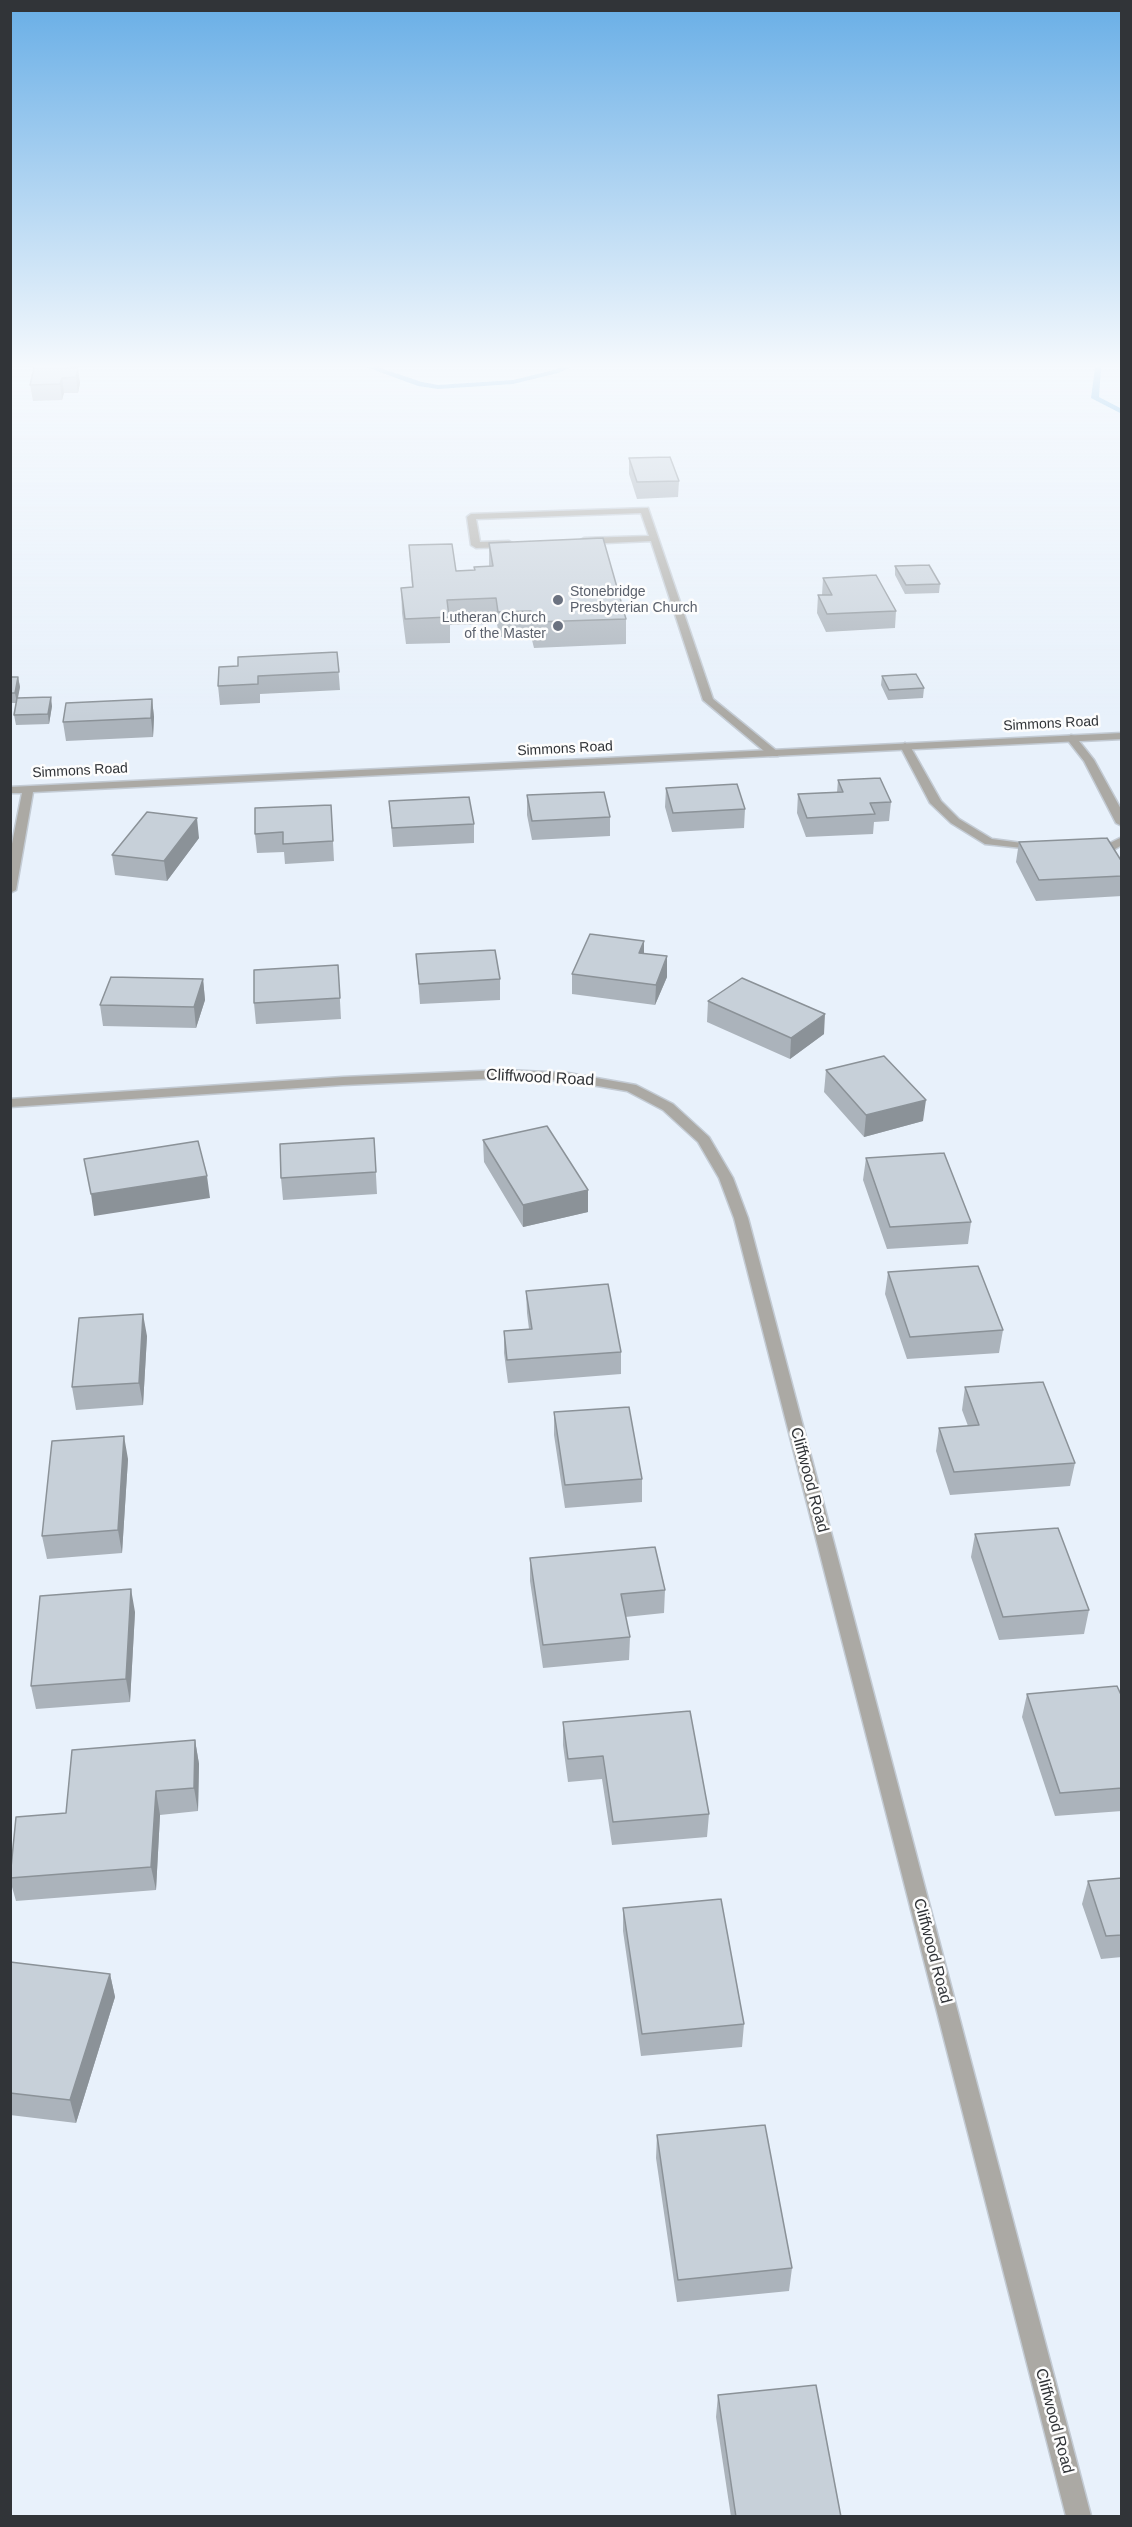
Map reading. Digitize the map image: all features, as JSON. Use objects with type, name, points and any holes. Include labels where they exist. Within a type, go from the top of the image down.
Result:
[{"type":"street","points":[[524,543],[476,545],[471,517],[645,510],[708,700],[774,754]]},
{"type":"street","points":[[571,542],[654,538]]},
{"type":"street","name":"Simmons Road","points":[[10,790],[1122,736]]},
{"type":"street","points":[[1071,738],[1089,760],[1122,823]]},
{"type":"street","points":[[905,746],[936,803],[955,821],[989,842],[1051,848]]},
{"type":"street","points":[[10,890],[28,789]]},
{"type":"street","points":[[1084,849],[1106,850],[1122,840]]},
{"type":"street","name":"Cliffwood Road","points":[[10,1103],[504,1074],[568,1077],[631,1088],[668,1107],[704,1140],[726,1178],[741,1218],[1079,2517]]},
{"type":"building","points":[[603,538],[626,619],[534,622],[531,611],[498,612],[496,598],[447,600],[449,617],[405,619],[401,588],[413,587],[409,545],[452,544],[456,571],[493,566],[489,543]]},
{"type":"building","points":[[929,565],[940,584],[906,585],[895,566]]},
{"type":"building","points":[[876,575],[896,611],[827,614],[818,595],[832,595],[823,578]]},
{"type":"building","points":[[337,652],[339,672],[258,676],[258,684],[218,686],[219,667],[238,666],[238,657]]},
{"type":"building","points":[[916,674],[924,688],[889,690],[882,676]]},
{"type":"building","points":[[10,677],[18,677],[15,693],[10,693]]},
{"type":"building","points":[[51,697],[48,714],[14,715],[17,698]]},
{"type":"building","points":[[152,699],[151,718],[63,722],[66,703]]},
{"type":"building","points":[[880,778],[891,802],[870,803],[875,814],[807,818],[798,794],[843,792],[838,780]]},
{"type":"building","points":[[737,784],[745,809],[673,813],[666,788]]},
{"type":"building","points":[[604,792],[610,817],[532,821],[527,795]]},
{"type":"building","points":[[469,797],[474,824],[392,828],[389,801]]},
{"type":"building","points":[[331,805],[333,841],[283,844],[283,832],[255,834],[255,808]]},
{"type":"building","points":[[147,812],[197,818],[164,861],[112,855]]},
{"type":"building","points":[[1107,838],[1122,862],[1122,876],[1039,880],[1019,842]]},
{"type":"building","points":[[590,934],[644,941],[639,953],[667,956],[656,985],[572,974]]},
{"type":"building","points":[[495,950],[500,979],[419,984],[416,954]]},
{"type":"building","points":[[338,965],[340,998],[254,1003],[254,970]]},
{"type":"building","points":[[111,977],[203,979],[194,1007],[100,1005]]},
{"type":"building","points":[[742,978],[825,1014],[791,1038],[708,1001]]},
{"type":"building","points":[[884,1056],[926,1100],[866,1115],[826,1070]]},
{"type":"building","points":[[547,1126],[588,1190],[523,1205],[483,1140]]},
{"type":"building","points":[[374,1138],[376,1172],[281,1178],[280,1144]]},
{"type":"building","points":[[198,1141],[207,1176],[91,1194],[84,1159]]},
{"type":"building","points":[[944,1153],[971,1222],[890,1227],[866,1158]]},
{"type":"building","points":[[978,1266],[1003,1330],[910,1337],[888,1272]]},
{"type":"building","points":[[608,1284],[621,1352],[507,1360],[504,1331],[532,1329],[526,1291]]},
{"type":"building","points":[[143,1314],[139,1383],[72,1387],[79,1318]]},
{"type":"building","points":[[1043,1382],[1075,1463],[954,1472],[939,1428],[979,1425],[965,1387]]},
{"type":"building","points":[[629,1407],[642,1479],[565,1485],[554,1412]]},
{"type":"building","points":[[124,1436],[118,1530],[42,1536],[52,1441]]},
{"type":"building","points":[[1058,1528],[1089,1610],[1003,1617],[975,1534]]},
{"type":"building","points":[[655,1547],[665,1590],[621,1594],[630,1637],[543,1645],[530,1558]]},
{"type":"building","points":[[131,1589],[126,1679],[31,1686],[40,1596]]},
{"type":"building","points":[[1117,1686],[1122,1697],[1122,1788],[1060,1793],[1027,1694]]},
{"type":"building","points":[[690,1711],[709,1814],[613,1822],[603,1756],[568,1759],[563,1722]]},
{"type":"building","points":[[195,1740],[194,1788],[156,1791],[151,1867],[10,1878],[16,1817],[66,1813],[72,1750]]},
{"type":"building","points":[[1122,1878],[1122,1935],[1106,1936],[1088,1881]]},
{"type":"building","points":[[721,1899],[744,2024],[642,2034],[623,1908]]},
{"type":"building","points":[[10,1962],[110,1974],[70,2100],[10,2093]]},
{"type":"building","points":[[765,2125],[792,2268],[678,2280],[657,2135]]},
{"type":"building","points":[[816,2385],[841,2517],[736,2517],[718,2395]]},
{"type":"place","name":"Stonebridge Presbyterian Church","points":[[558,600]]},
{"type":"place","name":"Lutheran Church of the Master","points":[[558,626]]}]
